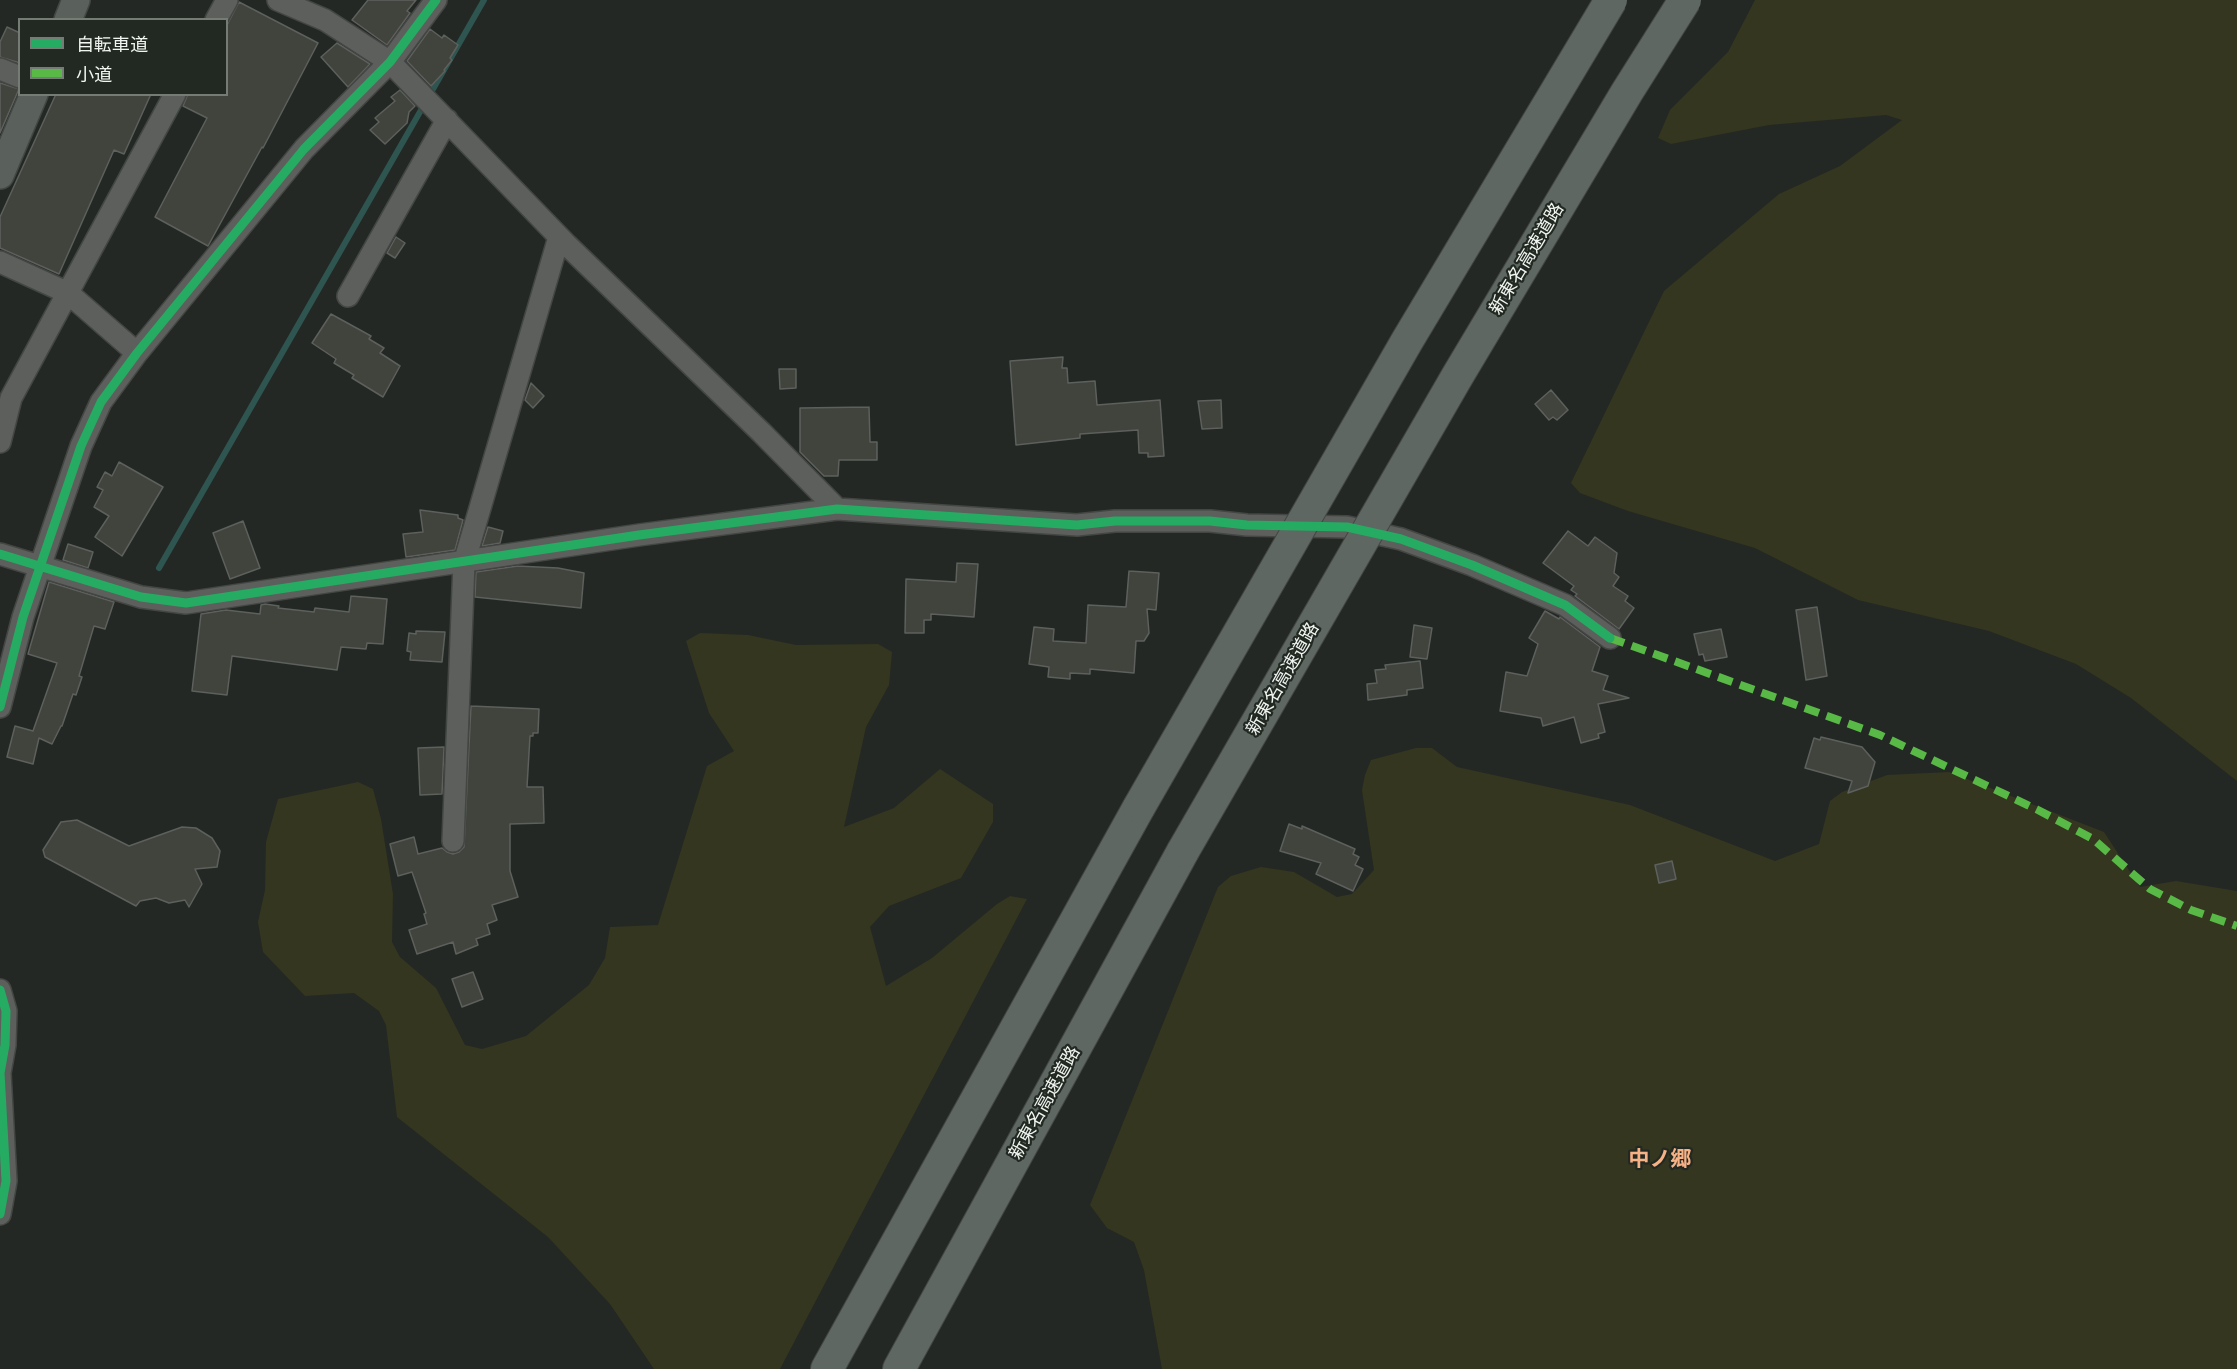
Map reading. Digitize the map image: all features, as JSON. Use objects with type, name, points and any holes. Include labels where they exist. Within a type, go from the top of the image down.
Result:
[{"type":"highway","points":[[827,1369],[1139,807],[1407,341],[1611,0]]},
{"type":"highway","name":"新東名高速道路","points":[[899,1369],[1183,851],[1458,375],[1627,92],[1685,0]]},
{"type":"main road","points":[[69,18],[76,0]]},
{"type":"main road","points":[[0,175],[33,96]]},
{"type":"street","points":[[217,18],[227,0]]},
{"type":"street","points":[[278,0],[325,20],[390,62],[559,237],[762,433],[837,509]]},
{"type":"street","points":[[0,707],[23,617],[81,446],[101,402],[137,353],[304,149],[390,62],[436,0]]},
{"type":"street","points":[[0,69],[18,75]]},
{"type":"street","points":[[0,442],[11,398],[175,96]]},
{"type":"street","points":[[348,297],[447,120]]},
{"type":"street","points":[[453,841],[464,563],[559,237]]},
{"type":"street","points":[[0,262],[68,293],[137,353]]},
{"type":"street","points":[[0,554],[141,597],[186,603],[639,535],[837,509],[1077,525],[1115,521],[1186,521],[1247,525],[1347,526],[1401,539],[1472,565],[1564,606],[1610,638]]},
{"type":"street","points":[[0,990],[6,1011],[5,1045],[0,1073],[3,1169],[6,1181],[0,1214]]},
{"type":"green space","points":[[1755,0],[2237,0],[2237,781],[2131,698],[2076,664],[1989,631],[1858,600],[1755,548],[1628,511],[1580,493],[1571,483],[1664,291],[1779,194],[1840,166],[1902,120],[1886,115],[1769,125],[1671,144],[1658,138],[1670,110],[1728,52]]},
{"type":"green space","points":[[700,633],[748,635],[796,645],[878,644],[892,652],[889,685],[866,727],[844,827],[894,808],[940,769],[993,804],[993,822],[961,878],[889,906],[870,927],[886,986],[932,958],[997,904],[1010,896],[1027,899],[780,1369],[654,1369],[610,1304],[548,1237],[397,1117],[386,1025],[379,1011],[354,993],[305,996],[263,952],[258,922],[265,890],[266,842],[278,799],[358,782],[373,789],[381,819],[393,894],[392,942],[400,957],[436,988],[465,1045],[482,1049],[526,1036],[589,985],[605,958],[610,927],[658,925],[707,766],[734,751],[709,713],[686,641]]},
{"type":"green space","points":[[1416,748],[1432,748],[1457,767],[1630,805],[1775,861],[1819,844],[1830,801],[1842,792],[1887,775],[1949,772],[2104,832],[2140,887],[2176,881],[2237,891],[2237,1369],[1162,1369],[1144,1270],[1134,1242],[1107,1228],[1090,1205],[1218,887],[1231,876],[1261,867],[1294,872],[1337,897],[1352,894],[1374,870],[1362,790],[1371,760]]},
{"type":"building","points":[[368,0],[416,0],[407,11],[410,13],[387,45],[352,20]]},
{"type":"building","points":[[239,2],[318,43],[208,246],[155,217],[207,118],[183,106],[187,96],[228,96],[228,23]]},
{"type":"building","points":[[7,27],[18,32],[18,62],[0,57],[0,42]]},
{"type":"building","points":[[430,29],[442,38],[444,35],[458,45],[445,71],[431,86],[407,61]]},
{"type":"building","points":[[337,43],[370,64],[348,87],[321,57]]},
{"type":"building","points":[[0,83],[18,89],[18,91],[0,133]]},
{"type":"building","points":[[400,90],[415,106],[409,112],[407,123],[385,144],[370,130],[379,122],[375,118],[395,101],[391,97]]},
{"type":"building","points":[[55,96],[150,96],[124,154],[114,150],[59,274],[0,248],[0,217]]},
{"type":"building","points":[[396,237],[405,243],[395,258],[387,253]]},
{"type":"building","points":[[331,314],[371,336],[369,339],[384,348],[380,353],[400,366],[383,397],[352,378],[354,375],[334,363],[336,359],[312,343]]},
{"type":"building","points":[[1063,357],[1062,368],[1067,368],[1068,383],[1095,381],[1097,405],[1160,400],[1164,456],[1148,457],[1148,453],[1139,453],[1138,430],[1080,434],[1080,438],[1016,445],[1010,361]]},
{"type":"building","points":[[779,369],[796,369],[796,388],[780,389]]},
{"type":"building","points":[[531,383],[544,396],[533,408],[525,400]]},
{"type":"building","points":[[1551,390],[1568,410],[1557,420],[1553,417],[1549,420],[1535,404]]},
{"type":"building","points":[[1221,400],[1222,428],[1202,429],[1198,401]]},
{"type":"building","points":[[869,407],[870,442],[877,442],[877,460],[839,460],[838,476],[824,476],[800,452],[800,408]]},
{"type":"building","points":[[119,462],[163,487],[122,556],[95,537],[109,516],[94,507],[103,490],[97,487],[105,472],[112,476]]},
{"type":"building","points":[[420,510],[458,515],[458,518],[463,520],[455,550],[406,557],[403,534],[423,532]]},
{"type":"building","points":[[243,521],[260,568],[230,579],[213,533]]},
{"type":"building","points":[[488,527],[503,531],[500,543],[482,546]]},
{"type":"building","points":[[1568,531],[1588,546],[1595,537],[1617,553],[1614,573],[1619,577],[1613,586],[1628,596],[1625,601],[1634,608],[1619,629],[1575,596],[1577,594],[1571,590],[1574,586],[1543,563]]},
{"type":"building","points":[[68,544],[93,552],[88,568],[63,560]]},
{"type":"building","points":[[957,563],[978,564],[974,617],[931,614],[931,620],[924,620],[924,633],[905,633],[906,579],[956,582]]},
{"type":"building","points":[[518,566],[558,568],[584,573],[581,608],[475,597],[476,572]]},
{"type":"building","points":[[1129,571],[1159,573],[1156,610],[1147,609],[1149,633],[1144,641],[1136,641],[1134,673],[1090,669],[1090,674],[1070,673],[1070,679],[1048,677],[1049,667],[1029,664],[1034,627],[1054,629],[1053,641],[1086,643],[1088,605],[1126,607]]},
{"type":"building","points":[[49,582],[114,602],[105,629],[94,626],[79,676],[82,677],[76,695],[73,694],[62,726],[52,744],[39,738],[33,764],[7,757],[15,726],[33,731],[57,663],[28,654]]},
{"type":"building","points":[[351,596],[387,599],[383,644],[367,643],[366,649],[341,647],[337,670],[232,656],[227,695],[192,691],[201,614],[226,610],[260,614],[261,605],[265,604],[279,606],[278,608],[314,612],[315,608],[349,612]]},
{"type":"building","points":[[1817,607],[1827,676],[1806,680],[1796,610]]},
{"type":"building","points":[[1545,611],[1559,619],[1560,617],[1600,647],[1592,671],[1608,676],[1603,690],[1629,698],[1598,704],[1605,732],[1598,734],[1599,738],[1581,743],[1574,717],[1543,726],[1541,718],[1500,711],[1506,672],[1527,676],[1538,644],[1529,638]]},
{"type":"building","points":[[1414,625],[1432,628],[1427,659],[1410,657]]},
{"type":"building","points":[[1721,629],[1727,657],[1705,661],[1703,654],[1699,655],[1694,634]]},
{"type":"building","points":[[416,631],[445,632],[442,662],[410,660],[411,652],[407,651],[409,633],[416,634]]},
{"type":"building","points":[[1420,661],[1423,688],[1407,690],[1407,695],[1368,700],[1367,684],[1377,683],[1375,670],[1386,669],[1385,665]]},
{"type":"building","points":[[471,706],[539,709],[538,733],[530,736],[527,787],[543,787],[544,823],[510,824],[510,871],[518,897],[492,905],[497,920],[487,924],[490,934],[476,939],[478,945],[456,954],[453,942],[417,954],[409,930],[427,924],[424,914],[426,913],[412,872],[398,876],[390,844],[414,837],[418,854],[442,848],[453,854],[464,847]]},
{"type":"building","points":[[1821,737],[1862,747],[1875,762],[1868,786],[1848,793],[1852,781],[1805,768],[1814,738],[1820,740]]},
{"type":"building","points":[[444,747],[442,794],[420,795],[418,748]]},
{"type":"building","points":[[77,820],[129,846],[182,827],[196,828],[212,838],[220,851],[217,867],[195,869],[202,884],[189,907],[185,900],[169,903],[156,898],[140,901],[136,906],[45,857],[43,850],[61,822]]},
{"type":"building","points":[[1289,824],[1302,829],[1302,826],[1355,849],[1353,854],[1359,857],[1355,865],[1363,869],[1353,891],[1316,874],[1321,863],[1280,851]]},
{"type":"building","points":[[1672,861],[1676,879],[1659,883],[1655,865]]},
{"type":"building","points":[[473,972],[483,999],[462,1007],[452,979]]},
{"type":"waterway","points":[[159,568],[484,0]]},
{"type":"marked path","points":[[1610,638],[1880,735],[2038,810],[2093,839],[2150,889],[2191,910],[2237,926]]},
{"type":"cycle path","points":[[0,707],[23,617],[81,446],[101,402],[137,353],[304,149],[390,62],[436,0]]},
{"type":"cycle path","points":[[0,554],[141,597],[186,603],[639,535],[837,509],[1077,525],[1115,521],[1210,521],[1247,525],[1347,527],[1401,539],[1472,565],[1565,605],[1610,638]]},
{"type":"cycle path","points":[[0,990],[6,1011],[5,1045],[0,1073],[6,1181],[0,1214]]},
{"type":"district","name":"中ノ郷","points":[[1660,1160]]}]
